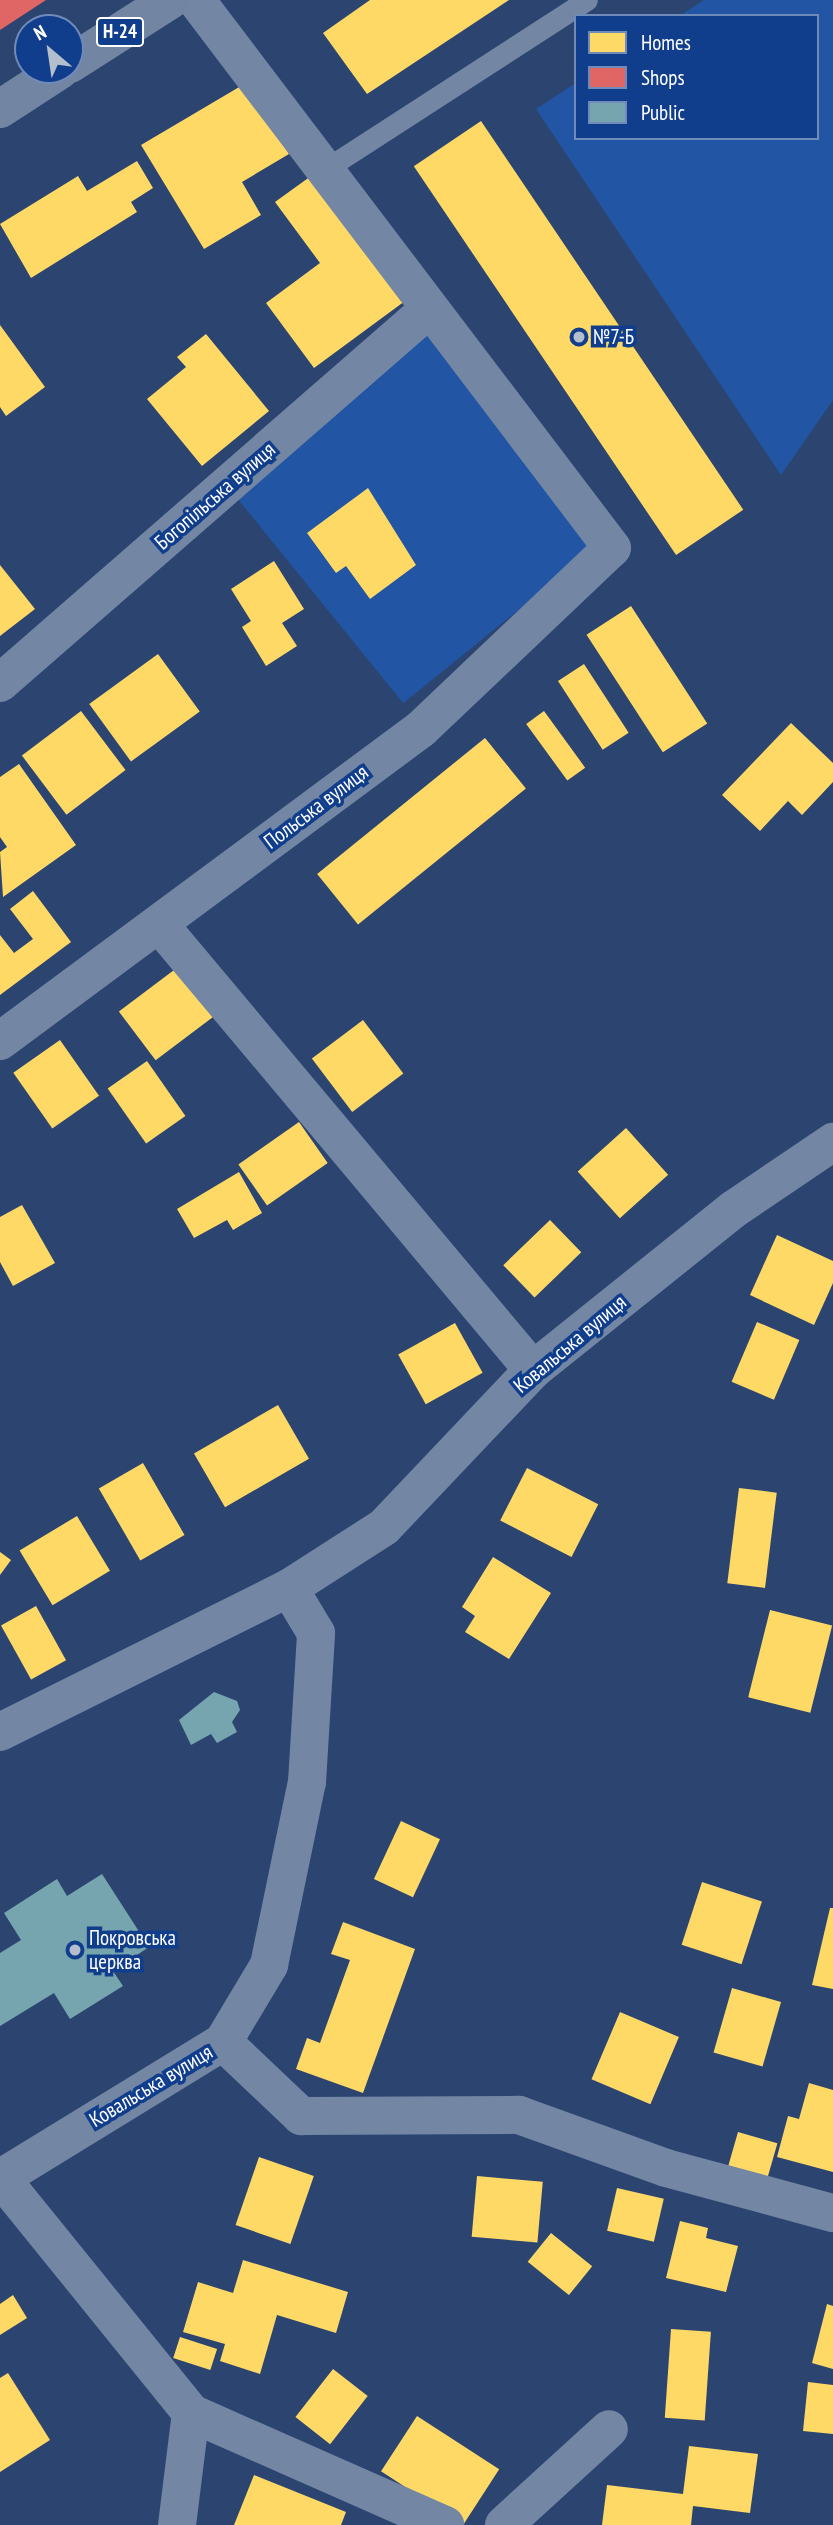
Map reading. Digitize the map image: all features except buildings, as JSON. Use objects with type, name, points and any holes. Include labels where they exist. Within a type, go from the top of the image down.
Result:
[{"type":"main road","name":"Н-24","points":[[84,55],[170,0]]},
{"type":"main road","points":[[0,108],[39,84]]},
{"type":"street","points":[[196,0],[429,309]]},
{"type":"street","name":"Польська вулиця","points":[[0,1041],[421,729],[612,548],[429,309]]},
{"type":"street","name":"Богопільська вулиця","points":[[0,683],[429,309]]},
{"type":"street","points":[[159,924],[533,1370]]},
{"type":"street","name":"Ковальська вулиця","points":[[0,1732],[289,1588],[384,1527],[533,1370],[734,1209],[833,1142]]},
{"type":"street","name":"Ковальська вулиця","points":[[191,2413],[1,2178],[223,2042],[269,1965],[307,1782],[316,1633],[289,1588]]},
{"type":"street","points":[[223,2042],[301,2116],[519,2115],[666,2168],[833,2213]]},
{"type":"street","points":[[177,2525],[191,2413],[445,2525]]},
{"type":"street","points":[[504,2525],[609,2429]]},
{"type":"lane","points":[[324,170],[587,0]]},
{"type":"shaded area","points":[[704,0],[833,0],[833,400],[781,475],[536,109],[574,84],[574,140],[819,140],[819,14],[682,14]]},
{"type":"shaded area","points":[[426,331],[599,545],[403,703],[230,490]]},
{"type":"place","name":"№7-Б","points":[[579,337]]},
{"type":"place","name":"Покровська церква","points":[[75,1950]]}]
